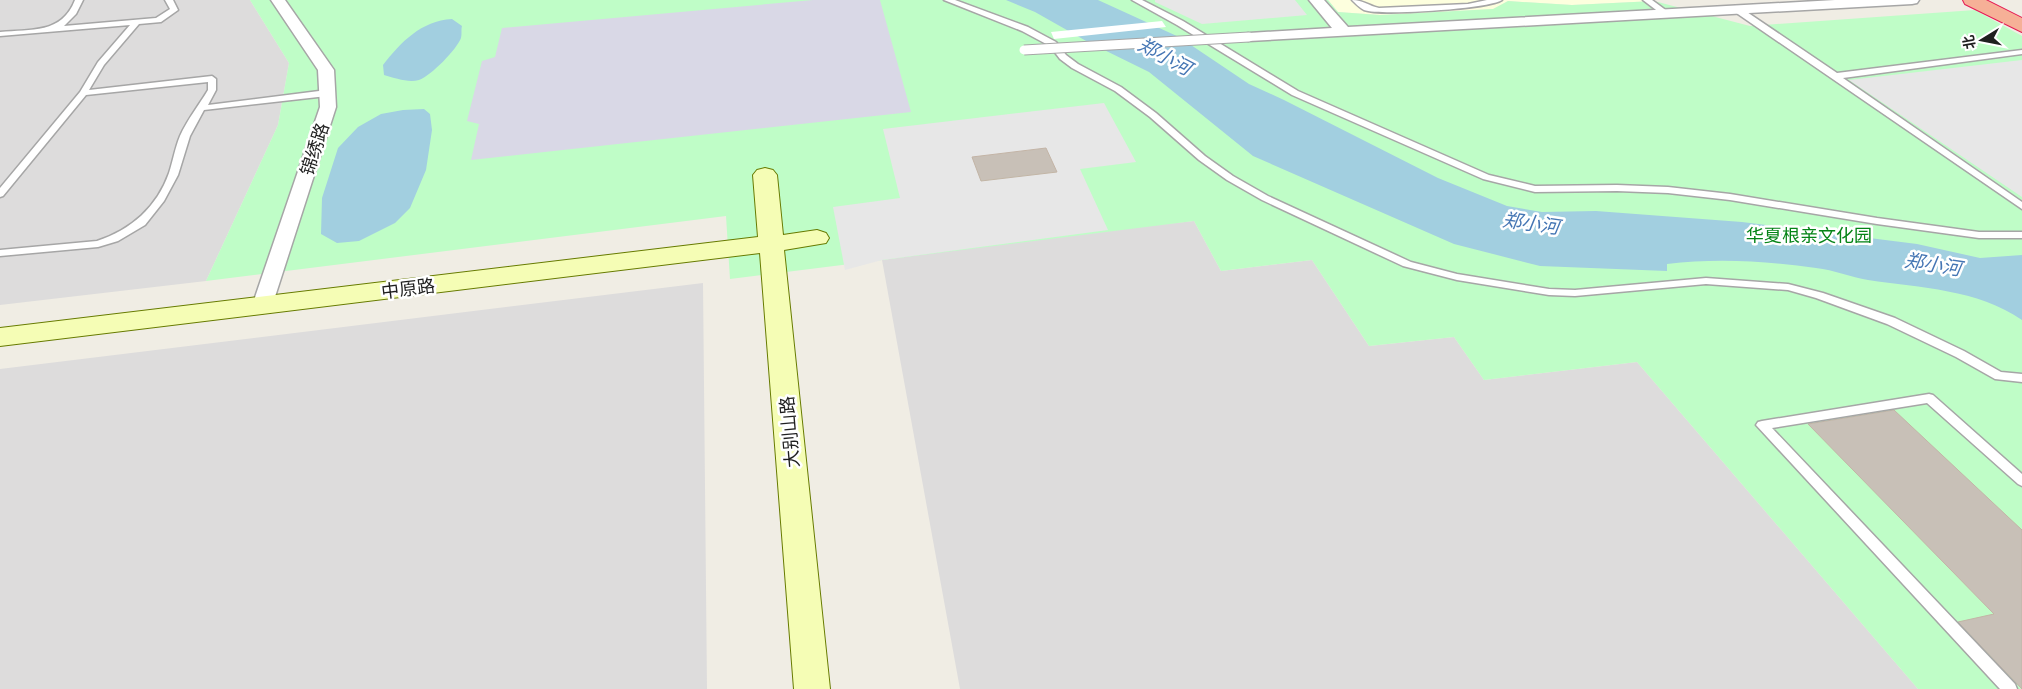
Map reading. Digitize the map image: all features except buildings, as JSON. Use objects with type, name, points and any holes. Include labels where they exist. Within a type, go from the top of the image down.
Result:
[{"type":"highway","points":[[1972,0],[2022,26]]},
{"type":"highway","points":[[1997,0],[2022,13]]},
{"type":"main road","name":"大别山路","points":[[765,175],[812,689]]},
{"type":"main road","name":"中原路","points":[[0,337],[817,238]]},
{"type":"street","name":"锦绣路","points":[[262,306],[328,108],[326,70],[278,0]]},
{"type":"street","points":[[1316,0],[1344,32]]},
{"type":"street","points":[[1249,37],[1912,0]]},
{"type":"lane","points":[[55,28],[63,24],[73,12],[79,0]]},
{"type":"lane","points":[[0,34],[158,20],[168,16],[174,10],[169,0]]},
{"type":"lane","points":[[948,0],[1025,29],[1053,44],[1063,57],[1075,66],[1118,89],[1153,115],[1202,158],[1230,178],[1265,198],[1407,264],[1456,277],[1549,292],[1575,293],[1706,281],[1788,287],[1819,295],[1891,321],[1960,354],[1999,376],[2022,378]]},
{"type":"lane","points":[[1136,0],[1180,23],[1295,93],[1486,177],[1535,189],[1617,188],[1668,190],[1730,197],[1969,234],[2022,235]]},
{"type":"lane","points":[[1356,0],[1366,8],[1379,10],[1468,6],[1498,0]]},
{"type":"lane","points":[[1647,0],[1667,14]]},
{"type":"lane","points":[[1738,10],[2022,206]]},
{"type":"lane","points":[[0,194],[83,93],[101,64],[137,22]]},
{"type":"lane","points":[[1024,50],[1249,37]]},
{"type":"lane","points":[[1835,76],[2022,52]]},
{"type":"lane","points":[[0,252],[98,244],[114,239],[141,222],[159,201],[173,176],[185,136],[212,90],[212,79],[83,93]]},
{"type":"lane","points":[[203,108],[327,93]]},
{"type":"lane","points":[[2010,689],[1762,426],[1929,398],[2022,481]]},
{"type":"shaded area","points":[[0,0],[250,0],[289,63],[278,125],[206,281],[0,305]]},
{"type":"shaded area","points":[[813,0],[880,0],[911,112],[471,160],[479,124],[467,121],[482,61],[495,57],[502,28]]},
{"type":"shaded area","points":[[1155,0],[1295,0],[1307,15],[1202,24],[1155,2]]},
{"type":"shaded area","points":[[1328,0],[1654,1],[1572,5],[1508,1],[1494,9],[1380,15],[1338,12]]},
{"type":"shaded area","points":[[2022,60],[2022,197],[1849,80]]},
{"type":"shaded area","points":[[1104,103],[1136,162],[1080,169],[1108,230],[882,260],[845,270],[833,207],[900,198],[883,129]],"holes":[[[973,158],[1056,172],[981,181]]]},
{"type":"shaded area","points":[[1194,221],[1221,271],[1312,260],[1369,346],[1454,337],[1484,380],[1637,362],[1918,689],[960,689],[882,260],[1108,230]]},
{"type":"shaded area","points":[[703,283],[707,689],[0,689],[0,369]]},
{"type":"green space","name":"华夏根亲文化园","points":[[250,0],[1328,0],[1338,12],[1380,15],[1493,9],[1508,1],[1572,5],[1654,1],[1750,26],[1975,10],[2022,36],[2022,689],[1918,689],[1637,362],[1484,380],[1454,337],[1369,346],[1312,260],[1221,271],[1194,221],[730,279],[726,216],[206,281],[278,125],[289,63]]},
{"type":"water","name":"郑小河","points":[[1006,0],[1098,0],[1179,37],[1249,84],[1438,178],[1507,206],[1542,212],[1596,211],[1742,222],[1917,244],[1980,258],[2022,255],[2022,320],[1986,302],[1948,291],[1868,280],[1816,268],[1760,262],[1723,261],[1667,264],[1667,271],[1540,266],[1454,244],[1253,156],[1149,72],[1088,42],[1035,12]]},
{"type":"water","points":[[452,19],[462,26],[461,38],[459,43],[437,68],[415,81],[401,80],[384,75],[383,65],[397,48],[413,34],[431,24]]},
{"type":"water","points":[[424,109],[430,114],[432,130],[426,170],[410,208],[395,223],[359,241],[337,243],[321,234],[322,198],[338,148],[358,127],[381,114]]},
{"type":"pier","points":[[1162,21],[1166,27],[1054,39],[1051,32]]}]
